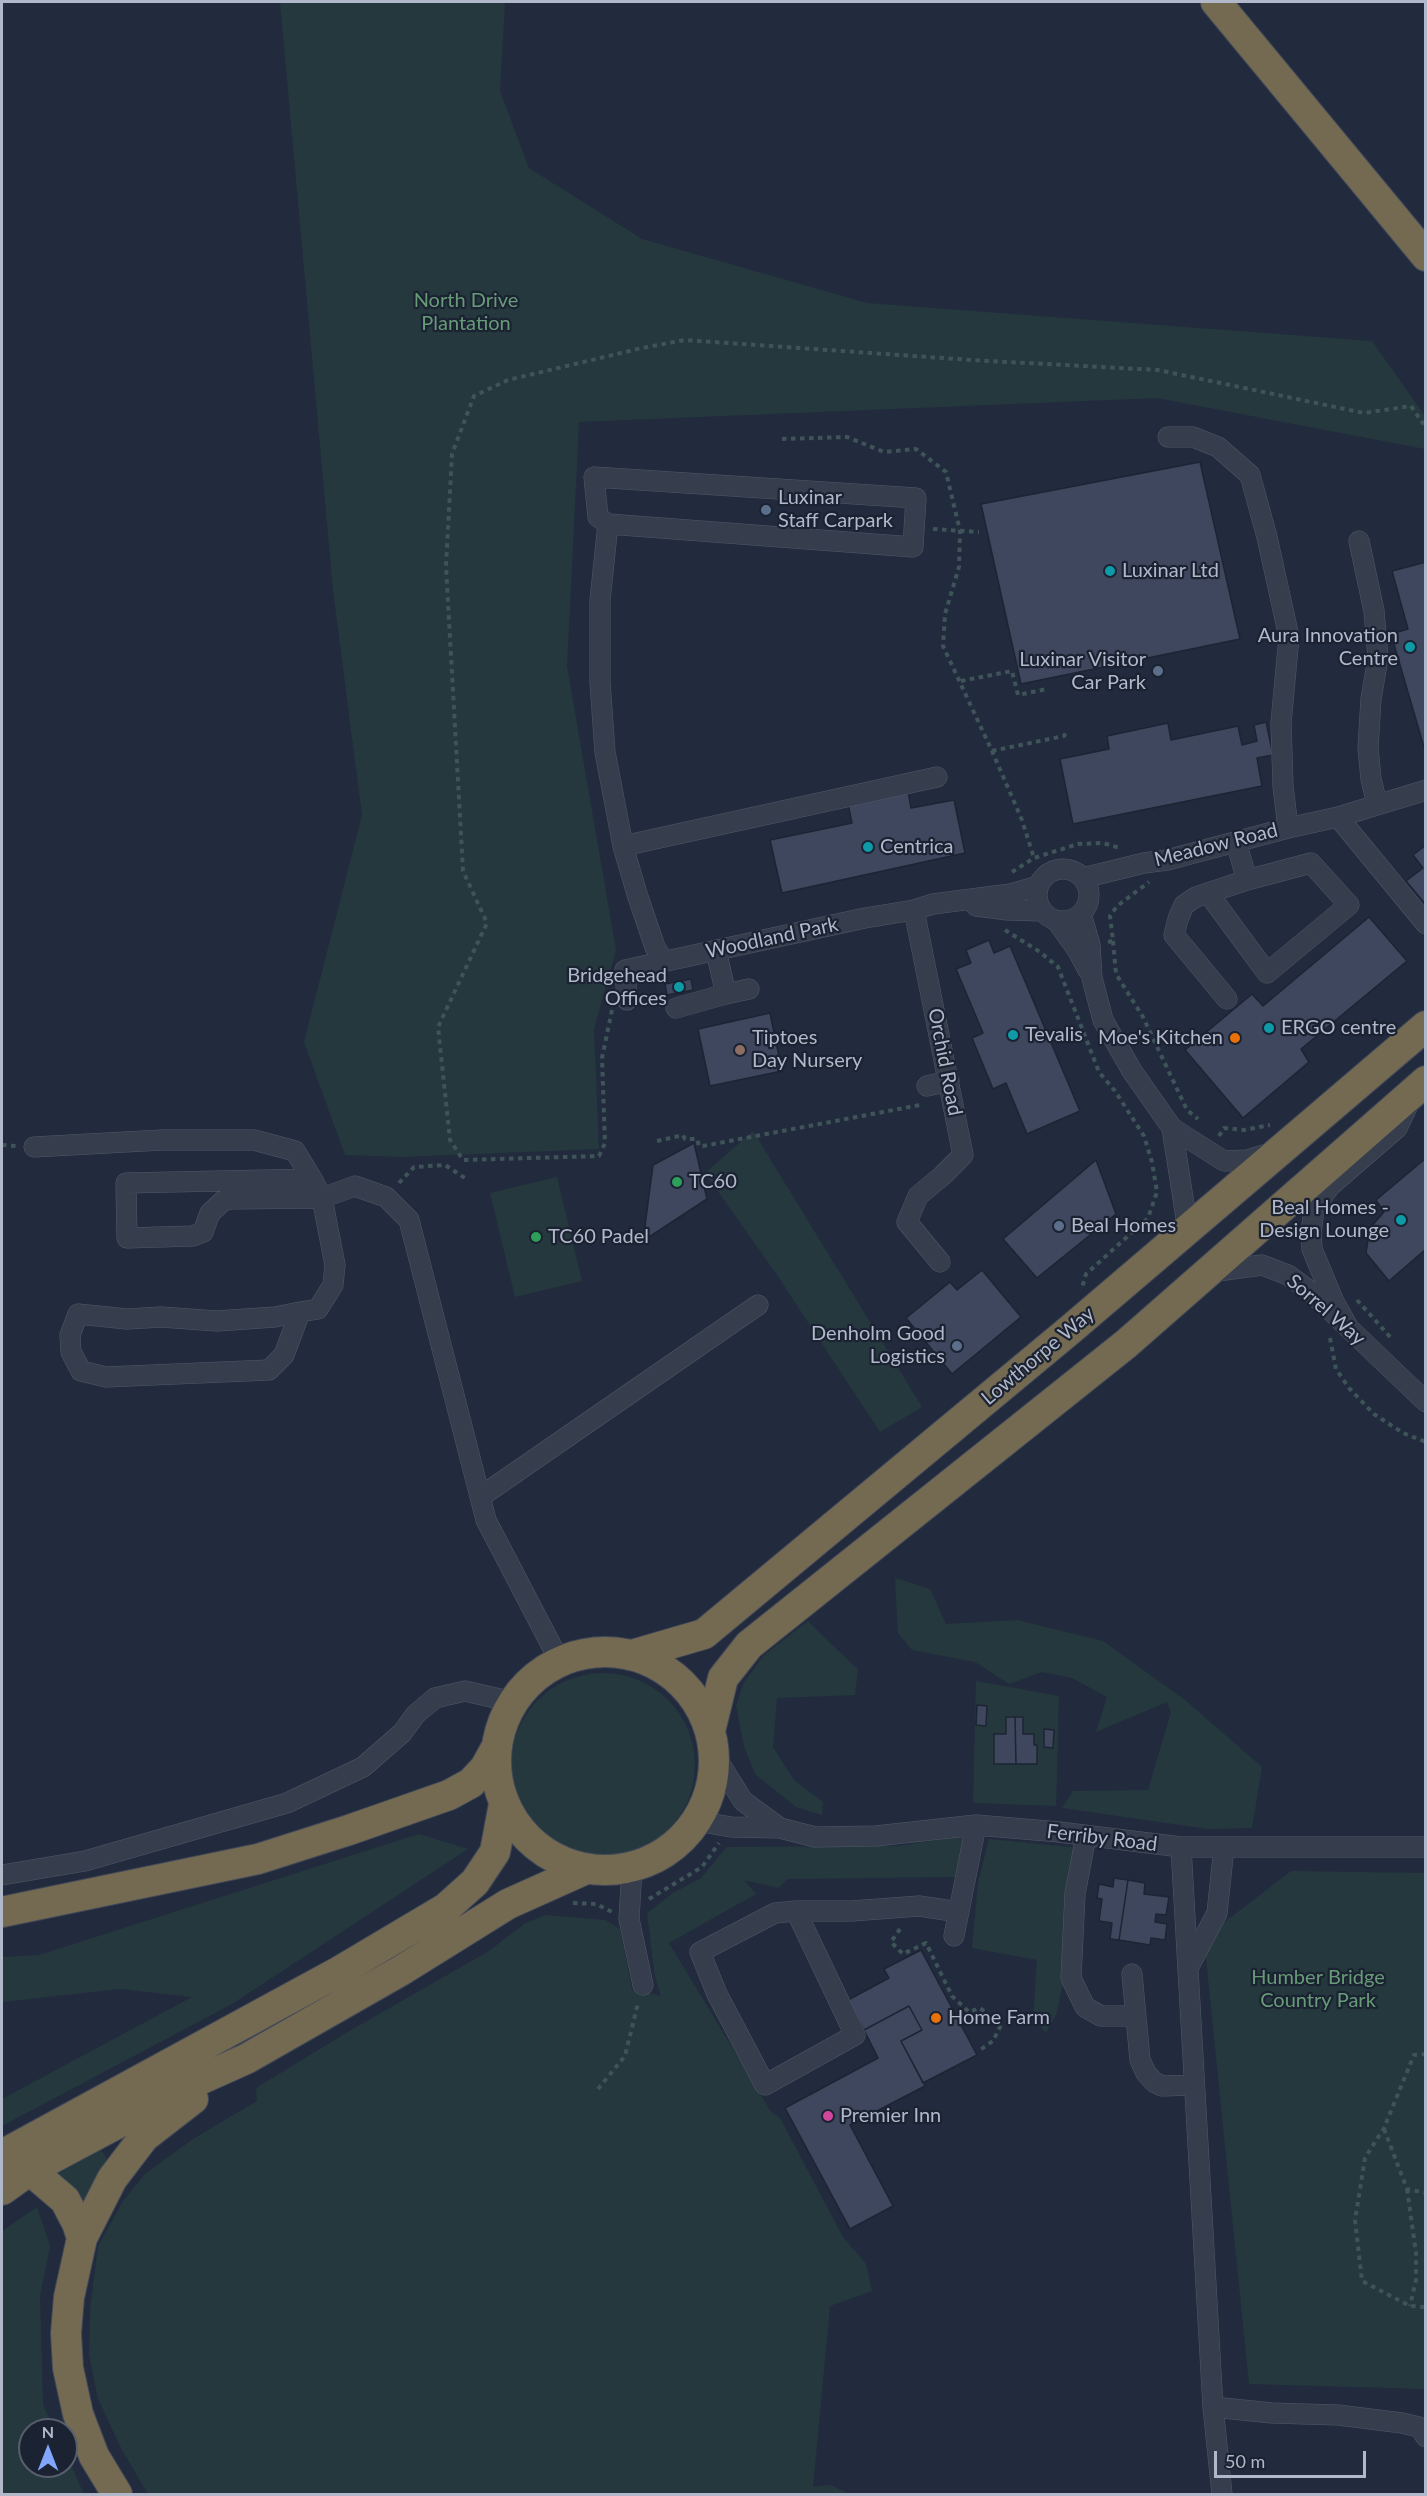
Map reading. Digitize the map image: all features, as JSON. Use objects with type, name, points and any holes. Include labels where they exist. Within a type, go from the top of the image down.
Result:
[{"type":"highway","points":[[1216,2],[1425,256]]},
{"type":"highway","name":"Lowthorpe Way","points":[[632,1655],[704,1634],[1071,1329],[1425,1026]]},
{"type":"highway","points":[[712,1744],[699,1705],[681,1683],[658,1666],[632,1655],[608,1652],[584,1654],[560,1662],[533,1678],[513,1702],[502,1724],[496,1748],[496,1776],[504,1804],[518,1827],[537,1847],[560,1861],[586,1869],[609,1870],[632,1867],[657,1857],[679,1842],[697,1821],[711,1790],[712,1744],[723,1678],[749,1645],[1126,1344],[1420,1086]]},
{"type":"highway","points":[[2,1912],[258,1859],[350,1830],[449,1795],[464,1787],[485,1768],[496,1748]]},
{"type":"highway","points":[[2,2155],[340,1971],[446,1908],[475,1882],[495,1852],[504,1804]]},
{"type":"highway","points":[[2,2190],[16,2171],[196,2081],[246,2059],[402,1970],[508,1904],[586,1869]]},
{"type":"highway","points":[[117,2494],[90,2446],[78,2414],[68,2368],[66,2333],[69,2297],[82,2238],[111,2179],[144,2137],[246,2059]]},
{"type":"highway","points":[[16,2171],[65,2200],[82,2238]]},
{"type":"street","name":"Meadow Road","points":[[1168,437],[1193,437],[1218,447],[1250,475],[1268,537],[1289,637],[1281,723],[1282,786],[1288,828]]},
{"type":"street","points":[[594,477],[916,498],[915,528],[914,547],[608,524],[598,517],[594,477]]},
{"type":"street","points":[[608,524],[600,600],[600,682],[605,752],[623,846],[640,905],[655,947],[663,961]]},
{"type":"street","points":[[1359,541],[1374,611],[1378,658],[1371,699],[1368,748],[1371,779],[1377,804]]},
{"type":"street","points":[[623,846],[937,777]]},
{"type":"street","name":"Meadow Road","points":[[1086,884],[1144,863],[1167,860],[1338,817],[1425,790]]},
{"type":"street","points":[[1338,817],[1425,924]]},
{"type":"street","points":[[1236,842],[1247,880]]},
{"type":"street","points":[[1208,893],[1267,973],[1349,905],[1311,863],[1247,880],[1208,893],[1196,897],[1184,905],[1174,935],[1227,999]]},
{"type":"street","points":[[1049,916],[1073,919],[1086,908],[1086,884],[1074,871],[1057,869],[1049,873],[1038,886],[1038,903],[1078,951],[1092,978]]},
{"type":"street","name":"Woodland Park","points":[[625,970],[865,918],[949,902],[1010,894],[1038,886]]},
{"type":"street","name":"Woodland Park","points":[[949,902],[1049,916]]},
{"type":"street","name":"Orchid Road","points":[[914,910],[963,1155],[918,1196],[907,1222],[940,1262]]},
{"type":"street","points":[[1081,914],[1090,945],[1092,978],[1103,1020],[1132,1071],[1172,1128],[1224,1161],[1247,1160],[1284,1148]]},
{"type":"street","points":[[716,951],[726,994]]},
{"type":"street","points":[[625,970],[627,1000]]},
{"type":"street","points":[[676,1008],[749,989]]},
{"type":"street","points":[[927,1086],[951,1090]]},
{"type":"street","name":"Sorrel Way","points":[[1348,1327],[1334,1302],[1312,1250],[1314,1208],[1330,1186],[1397,1128],[1420,1086]]},
{"type":"street","points":[[1172,1128],[1188,1230]]},
{"type":"street","points":[[34,1147],[162,1140],[254,1140],[296,1151],[322,1198],[335,1265],[333,1285],[318,1309],[300,1312],[275,1317],[217,1321],[161,1317],[127,1319],[78,1314],[70,1335],[71,1353],[81,1371],[106,1377],[270,1370],[284,1355],[300,1312]]},
{"type":"street","points":[[312,1179],[126,1183],[127,1238],[193,1236],[203,1232],[210,1212],[223,1201],[231,1199],[322,1198],[355,1186],[386,1197],[409,1220],[486,1520],[560,1662]]},
{"type":"street","name":"Sorrel Way","points":[[1207,1272],[1262,1265],[1288,1275],[1311,1292],[1425,1402]]},
{"type":"street","points":[[480,1497],[758,1305]]},
{"type":"street","points":[[2,1875],[85,1861],[287,1803],[363,1767],[402,1733],[416,1714],[435,1698],[465,1691],[513,1702]]},
{"type":"street","name":"Ferriby Road","points":[[712,1744],[743,1801],[780,1828]]},
{"type":"street","name":"Ferriby Road","points":[[697,1821],[731,1827],[780,1828],[815,1837],[876,1836],[976,1825],[1059,1832],[1181,1847],[1425,1847]]},
{"type":"street","points":[[954,1936],[976,1825]]},
{"type":"street","points":[[1086,1836],[1075,1894],[1071,1978],[1084,2007],[1101,2016],[1135,2016]]},
{"type":"street","points":[[1181,1847],[1213,2407],[1222,2494]]},
{"type":"street","points":[[1187,1970],[1217,1913],[1224,1847]]},
{"type":"street","points":[[632,1867],[629,1919],[643,1985]]},
{"type":"street","points":[[796,1911],[855,2035],[765,2085],[717,1994],[700,1952],[775,1913],[796,1911],[852,1911],[919,1906],[959,1912]]},
{"type":"street","points":[[1132,1974],[1140,2060],[1146,2073],[1154,2082],[1162,2086],[1194,2085]]},
{"type":"street","points":[[1213,2407],[1272,2413],[1338,2415],[1401,2423],[1419,2427],[1425,2437]]},
{"type":"path","points":[[625,970],[616,984],[602,1058],[605,1143],[598,1156],[463,1160],[450,1140],[438,1027],[487,923],[463,871],[446,566],[452,454],[474,396],[508,380],[621,352],[685,340],[912,357],[1158,370],[1364,413],[1411,406],[1425,428]]},
{"type":"path","points":[[782,439],[847,437],[884,452],[916,449],[946,472],[960,531],[959,567],[945,614],[944,646],[993,751],[1022,820],[1034,858]]},
{"type":"path","points":[[915,528],[979,532]]},
{"type":"path","points":[[961,681],[1012,671],[1018,695],[1047,689]]},
{"type":"path","points":[[993,751],[1064,736],[1068,730]]},
{"type":"path","points":[[1005,877],[1034,858],[1078,844],[1103,843]]},
{"type":"path","points":[[1008,931],[1040,952],[1058,968],[1099,1072],[1115,1091],[1144,1136],[1158,1191],[1148,1218],[1086,1274],[1071,1329]]},
{"type":"path","points":[[1113,941],[1116,974],[1143,1017],[1187,1110],[1203,1123]]},
{"type":"path","points":[[657,1141],[683,1135],[685,1139],[697,1139],[699,1146],[703,1146],[951,1090]]},
{"type":"path","points":[[1211,1130],[1224,1140]]},
{"type":"path","points":[[386,1197],[414,1167],[445,1165],[468,1180]]},
{"type":"path","points":[[1351,1292],[1393,1341]]},
{"type":"path","points":[[1330,1337],[1336,1370],[1349,1388],[1374,1414],[1402,1434],[1425,1442]]},
{"type":"path","points":[[629,1919],[652,1896],[702,1867],[731,1827]]},
{"type":"path","points":[[900,1929],[891,1942],[903,1954],[926,1943],[952,1996],[969,2012],[980,2008],[1001,2025],[993,2041],[980,2050]]},
{"type":"path","points":[[598,2089],[626,2056],[643,1985]]},
{"type":"path","points":[[1425,2054],[1414,2055],[1384,2128],[1365,2158],[1355,2220],[1362,2281],[1410,2306],[1425,2307]]},
{"type":"path","points":[[1384,2128],[1407,2188],[1416,2253],[1416,2280],[1410,2306]]},
{"type":"path","points":[[1407,2188],[1425,2193]]},
{"type":"green space","name":"North Drive Plantation","points":[[280,2],[505,2],[500,91],[529,168],[642,239],[867,303],[1372,341],[1425,416],[1425,449],[1157,398],[579,422],[567,666],[616,950],[594,1029],[599,1149],[402,1157],[345,1155],[304,1042],[362,815],[333,590]]},
{"type":"green space","points":[[753,1131],[922,1407],[880,1432],[777,1275],[705,1173]]},
{"type":"green space","name":"TC60 Padel","points":[[557,1177],[582,1281],[515,1297],[490,1193]]},
{"type":"green space","points":[[895,1578],[930,1589],[946,1624],[1017,1620],[1103,1641],[1185,1700],[1262,1767],[1252,1828],[1208,1829],[1062,1808],[1073,1791],[1148,1790],[1171,1712],[1167,1702],[1096,1732],[1107,1697],[1072,1678],[1042,1672],[1009,1684],[975,1662],[912,1650],[898,1633]]},
{"type":"green space","points":[[808,1621],[858,1670],[855,1695],[777,1698],[773,1747],[794,1780],[823,1802],[822,1815],[796,1807],[755,1774],[744,1746],[736,1706],[743,1684],[764,1655]]},
{"type":"green space","points":[[603,1673],[638,1680],[654,1688],[668,1700],[680,1714],[688,1730],[695,1765],[688,1800],[680,1816],[668,1830],[654,1842],[638,1850],[603,1857],[568,1850],[552,1842],[538,1830],[526,1816],[518,1800],[511,1765],[518,1730],[526,1714],[538,1700],[552,1688],[568,1680]]},
{"type":"green space","points":[[976,1681],[1059,1696],[1056,1806],[973,1803]],"holes":[[[1023,1717],[1023,1734],[1034,1745],[1037,1745],[1037,1764],[994,1764],[994,1734],[1006,1734],[1006,1718]]]},
{"type":"green space","points":[[419,1834],[468,1849],[232,2004],[2,2126],[2,2099],[192,1997],[120,1989],[2,2002],[2,1957],[39,1955]]},
{"type":"green space","points":[[958,1837],[966,1838],[957,1877],[787,1879],[779,1888],[744,1880],[756,1894],[669,1943],[771,2112],[780,2118],[843,2237],[866,2264],[872,2291],[830,2306],[813,2487],[831,2485],[849,2494],[148,2494],[122,2450],[98,2399],[89,2355],[90,2311],[98,2246],[123,2201],[146,2173],[193,2139],[257,2101],[256,2088],[489,1951],[524,1924],[546,1915],[605,1920],[620,1929],[632,1989],[661,1996],[655,1977],[647,1913],[673,1893],[701,1878],[727,1847],[898,1846]]},
{"type":"green space","points":[[989,1839],[1080,1848],[1067,1966],[1056,2015],[1046,2033],[1033,2018],[1037,1960],[972,1948],[978,1883]]},
{"type":"green space","name":"Humber Bridge Country Park","points":[[1291,1871],[1425,1873],[1425,2389],[1249,2384],[1204,1938]]},
{"type":"green space","points":[[101,2150],[106,2161],[64,2235],[59,2214],[35,2187]]},
{"type":"green space","points":[[37,2207],[50,2246],[40,2296],[43,2405],[49,2418],[18,2418],[18,2478],[77,2478],[84,2494],[2,2494],[2,2231]]},
{"type":"building","name":"Luxinar Ltd","points":[[1200,462],[1240,639],[1021,684],[981,504]]},
{"type":"building","name":"Aura Innovation Centre","points":[[1426,562],[1426,754],[1391,634],[1408,629],[1392,571]]},
{"type":"building","points":[[1266,722],[1273,755],[1257,758],[1262,786],[1073,824],[1060,759],[1109,749],[1107,736],[1168,723],[1171,740],[1238,726],[1242,745],[1257,741],[1254,725]]},
{"type":"building","name":"Centrica","points":[[908,791],[911,808],[954,800],[965,853],[782,893],[770,840],[852,823],[848,804]]},
{"type":"building","points":[[1426,845],[1426,905],[1406,881],[1423,868],[1413,855]]},
{"type":"building","name":"ERGO centre","points":[[1369,917],[1407,961],[1301,1049],[1309,1062],[1243,1118],[1185,1050],[1252,994],[1263,1006]]},
{"type":"building","name":"Tevalis","points":[[989,940],[994,953],[1010,946],[1080,1111],[1027,1134],[1006,1083],[993,1089],[972,1038],[983,1033],[956,969],[971,963],[966,950]]},
{"type":"building","name":"Bridgehead Offices","points":[[691,979],[693,990],[667,995],[665,984]]},
{"type":"building","name":"Tiptoes Day Nursery","points":[[770,1013],[782,1071],[710,1086],[698,1029]]},
{"type":"building","name":"TC60","points":[[694,1143],[707,1199],[643,1241],[653,1165]]},
{"type":"building","name":"Beal Homes - Design Lounge","points":[[1426,1158],[1426,1249],[1389,1281],[1366,1253],[1370,1228],[1384,1212],[1376,1200]]},
{"type":"building","name":"Beal Homes","points":[[1096,1160],[1116,1214],[1037,1278],[1003,1239]]},
{"type":"building","name":"Denholm Good Logistics","points":[[982,1270],[1021,1317],[952,1374],[906,1318],[950,1282],[957,1290]]},
{"type":"building","points":[[977,1705],[987,1706],[986,1726],[976,1725]]},
{"type":"building","points":[[1006,1717],[1015,1717],[1016,1764],[994,1764],[994,1734],[1006,1734]]},
{"type":"building","points":[[1015,1717],[1023,1717],[1023,1734],[1034,1734],[1034,1745],[1037,1745],[1037,1764],[1016,1764]]},
{"type":"building","points":[[1044,1729],[1054,1730],[1053,1748],[1044,1747]]},
{"type":"building","points":[[1114,1878],[1128,1880],[1119,1940],[1110,1939],[1112,1923],[1099,1921],[1102,1899],[1097,1898],[1099,1884],[1113,1887]]},
{"type":"building","points":[[1128,1880],[1145,1883],[1144,1894],[1169,1897],[1166,1915],[1156,1914],[1155,1922],[1167,1924],[1165,1940],[1151,1938],[1150,1945],[1119,1940]]},
{"type":"building","name":"Home Farm","points":[[921,1950],[977,2055],[923,2083],[901,2041],[922,2030],[909,2006],[864,2030],[848,2000],[889,1978],[884,1969]]},
{"type":"building","name":"Premier Inn","points":[[909,2006],[922,2030],[901,2041],[925,2086],[850,2125],[893,2206],[850,2229],[785,2108],[878,2058],[864,2030]]},
{"type":"place","name":"Luxinar Staff Carpark","points":[[766,510]]},
{"type":"place","name":"Luxinar Ltd","points":[[1110,571]]},
{"type":"place","name":"Aura Innovation Centre","points":[[1410,647]]},
{"type":"place","name":"Luxinar Visitor Car Park","points":[[1158,671]]},
{"type":"place","name":"Centrica","points":[[868,847]]},
{"type":"place","name":"Bridgehead Offices","points":[[679,987]]},
{"type":"place","name":"ERGO centre","points":[[1269,1028]]},
{"type":"place","name":"Tevalis","points":[[1013,1035]]},
{"type":"place","name":"Moe's Kitchen","points":[[1235,1038]]},
{"type":"place","name":"Tiptoes Day Nursery","points":[[740,1050]]},
{"type":"place","name":"TC60","points":[[677,1182]]},
{"type":"place","name":"Beal Homes - Design Lounge","points":[[1401,1220]]},
{"type":"place","name":"Beal Homes","points":[[1059,1226]]},
{"type":"place","name":"TC60 Padel","points":[[536,1237]]},
{"type":"place","name":"Denholm Good Logistics","points":[[957,1346]]},
{"type":"place","name":"Home Farm","points":[[936,2018]]},
{"type":"place","name":"Premier Inn","points":[[828,2116]]}]
